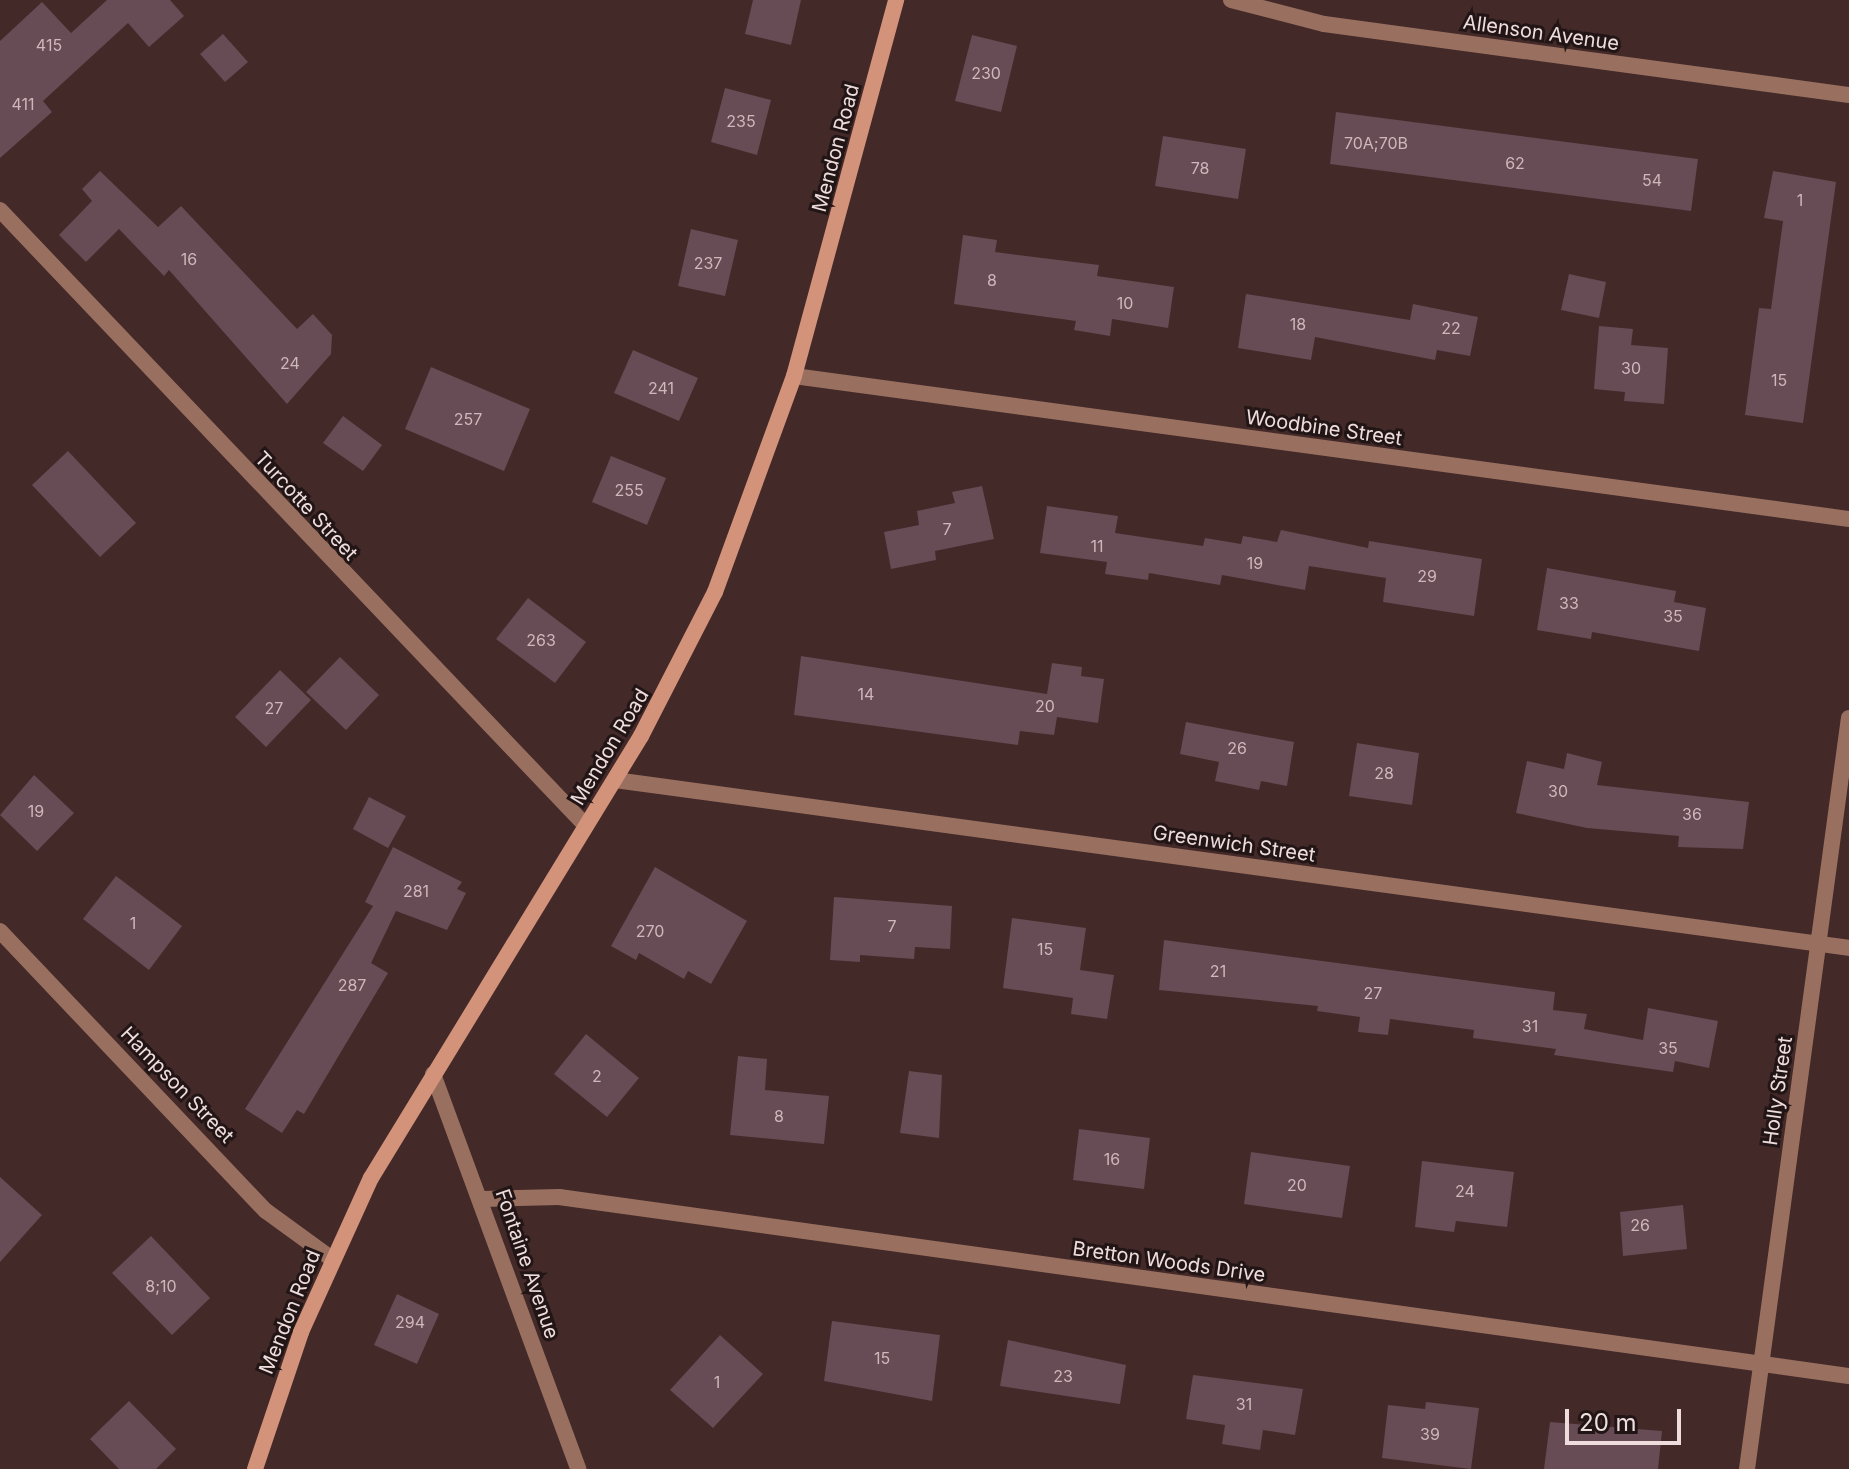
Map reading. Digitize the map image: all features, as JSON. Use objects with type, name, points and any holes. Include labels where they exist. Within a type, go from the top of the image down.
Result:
[{"type":"street","name":"Mendon Road","points":[[255,1469],[332,1259],[433,1074],[615,780],[709,606],[794,376],[896,0]]},
{"type":"street","name":"Allenson Avenue","points":[[1231,0],[1324,24],[1849,95]]},
{"type":"street","name":"Turcotte Street","points":[[0,210],[586,826]]},
{"type":"street","name":"Woodbine Street","points":[[794,376],[1849,519]]},
{"type":"street","name":"Holly Street","points":[[1747,1469],[1849,718]]},
{"type":"street","name":"Greenwich Street","points":[[615,780],[1849,948]]},
{"type":"street","name":"Hampson Street","points":[[0,931],[275,1221],[332,1259]]},
{"type":"street","name":"Fontaine Avenue","points":[[433,1074],[483,1199],[578,1469]]},
{"type":"street","name":"Bretton Woods Drive","points":[[483,1199],[559,1197],[1849,1376]]},
{"type":"building","points":[[107,0],[170,0],[184,16],[149,47],[128,23],[43,101],[52,112],[0,158],[0,41],[42,2],[71,33]]},
{"type":"building","points":[[753,0],[801,0],[791,45],[745,34]]},
{"type":"building","points":[[223,34],[248,62],[225,82],[200,54]]},
{"type":"building","points":[[972,35],[1017,46],[1001,112],[955,101]]},
{"type":"building","points":[[725,88],[771,100],[757,155],[711,142]]},
{"type":"building","points":[[1336,112],[1698,159],[1691,211],[1330,164]]},
{"type":"building","points":[[1163,136],[1246,149],[1238,199],[1155,186]]},
{"type":"building","points":[[100,171],[158,227],[181,206],[297,329],[313,314],[332,335],[331,354],[287,404],[169,270],[164,276],[119,229],[86,262],[59,235],[92,201],[82,189]]},
{"type":"building","points":[[1773,171],[1836,182],[1803,423],[1745,415],[1759,308],[1771,309],[1783,221],[1764,218]]},
{"type":"building","points":[[691,229],[738,240],[725,296],[678,286]]},
{"type":"building","points":[[963,235],[997,240],[995,252],[1099,265],[1097,276],[1174,287],[1168,328],[1112,319],[1110,336],[1074,330],[1076,321],[954,304]]},
{"type":"building","points":[[1569,274],[1606,282],[1599,318],[1561,310]]},
{"type":"building","points":[[1246,294],[1410,320],[1413,304],[1478,317],[1470,356],[1437,350],[1435,360],[1315,337],[1311,360],[1238,348]]},
{"type":"building","points":[[1599,326],[1633,329],[1631,345],[1668,348],[1664,404],[1624,401],[1625,392],[1594,389]]},
{"type":"building","points":[[633,350],[698,378],[679,421],[614,393]]},
{"type":"building","points":[[431,367],[530,409],[504,471],[405,429]]},
{"type":"building","points":[[343,416],[382,445],[363,471],[323,443]]},
{"type":"building","points":[[68,451],[136,523],[100,557],[32,485]]},
{"type":"building","points":[[611,456],[666,478],[647,525],[592,502]]},
{"type":"building","points":[[982,486],[994,539],[935,551],[936,560],[891,569],[884,532],[919,525],[917,511],[955,503],[952,492]]},
{"type":"building","points":[[1047,506],[1118,516],[1115,533],[1203,546],[1205,538],[1241,544],[1243,536],[1277,542],[1281,530],[1368,548],[1369,541],[1482,559],[1474,616],[1383,602],[1386,578],[1309,566],[1305,590],[1222,575],[1220,585],[1149,573],[1148,580],[1105,574],[1107,562],[1040,553]]},
{"type":"building","points":[[1547,568],[1676,591],[1674,602],[1706,608],[1699,651],[1592,632],[1591,639],[1537,630]]},
{"type":"building","points":[[528,598],[586,642],[555,683],[496,639]]},
{"type":"building","points":[[801,656],[1047,694],[1052,663],[1082,667],[1081,676],[1104,679],[1098,723],[1057,717],[1054,735],[1020,731],[1018,745],[794,715]]},
{"type":"building","points":[[340,657],[379,695],[346,730],[306,692]]},
{"type":"building","points":[[280,670],[311,700],[266,747],[235,717]]},
{"type":"building","points":[[1186,722],[1294,742],[1287,786],[1261,781],[1259,790],[1215,781],[1219,762],[1180,754]]},
{"type":"building","points":[[1357,743],[1419,753],[1412,805],[1349,796]]},
{"type":"building","points":[[1567,753],[1602,762],[1597,785],[1749,802],[1743,849],[1678,847],[1679,836],[1587,828],[1516,813],[1527,761],[1564,769]]},
{"type":"building","points":[[34,775],[74,813],[37,851],[0,815]]},
{"type":"building","points":[[369,797],[406,816],[388,848],[353,829]]},
{"type":"building","points":[[393,847],[462,882],[457,889],[466,893],[447,930],[396,911],[371,963],[388,973],[304,1114],[297,1110],[282,1133],[245,1109],[373,906],[365,902]]},
{"type":"building","points":[[655,867],[747,921],[711,984],[688,971],[684,979],[639,953],[636,960],[611,946]]},
{"type":"building","points":[[116,876],[182,926],[149,970],[83,919]]},
{"type":"building","points":[[834,897],[952,906],[950,949],[915,947],[914,959],[860,955],[860,962],[830,960]]},
{"type":"building","points":[[1012,918],[1086,928],[1080,970],[1114,975],[1107,1019],[1071,1014],[1073,998],[1003,988]]},
{"type":"building","points":[[1164,940],[1555,992],[1553,1010],[1587,1014],[1584,1029],[1643,1040],[1648,1008],[1718,1021],[1709,1068],[1675,1061],[1673,1072],[1554,1055],[1556,1049],[1473,1038],[1474,1030],[1390,1019],[1388,1035],[1358,1032],[1360,1017],[1317,1011],[1318,1006],[1159,990]]},
{"type":"building","points":[[586,1034],[639,1078],[607,1117],[554,1074]]},
{"type":"building","points":[[738,1056],[767,1059],[765,1090],[829,1096],[824,1144],[730,1135]]},
{"type":"building","points":[[909,1071],[942,1075],[939,1138],[900,1133]]},
{"type":"building","points":[[1079,1129],[1150,1138],[1144,1189],[1073,1180]]},
{"type":"building","points":[[1251,1152],[1350,1166],[1342,1218],[1244,1204]]},
{"type":"building","points":[[1422,1161],[1514,1172],[1507,1227],[1456,1221],[1454,1232],[1415,1227]]},
{"type":"building","points":[[0,1177],[42,1215],[0,1262]]},
{"type":"building","points":[[1683,1205],[1687,1249],[1623,1256],[1620,1212]]},
{"type":"building","points":[[151,1236],[210,1298],[172,1335],[112,1273]]},
{"type":"building","points":[[397,1294],[439,1314],[417,1364],[374,1345]]},
{"type":"building","points":[[832,1321],[940,1335],[932,1401],[824,1381]]},
{"type":"building","points":[[720,1335],[763,1374],[713,1428],[670,1390]]},
{"type":"building","points":[[1008,1340],[1126,1365],[1120,1404],[1000,1386]]},
{"type":"building","points":[[1193,1375],[1303,1389],[1295,1435],[1263,1430],[1260,1450],[1222,1444],[1225,1425],[1186,1419]]},
{"type":"building","points":[[129,1401],[176,1449],[156,1469],[119,1469],[90,1439]]},
{"type":"building","points":[[1426,1402],[1479,1408],[1471,1469],[1382,1458],[1388,1405],[1425,1409]]},
{"type":"building","points":[[1550,1422],[1662,1431],[1658,1469],[1544,1469]]}]
